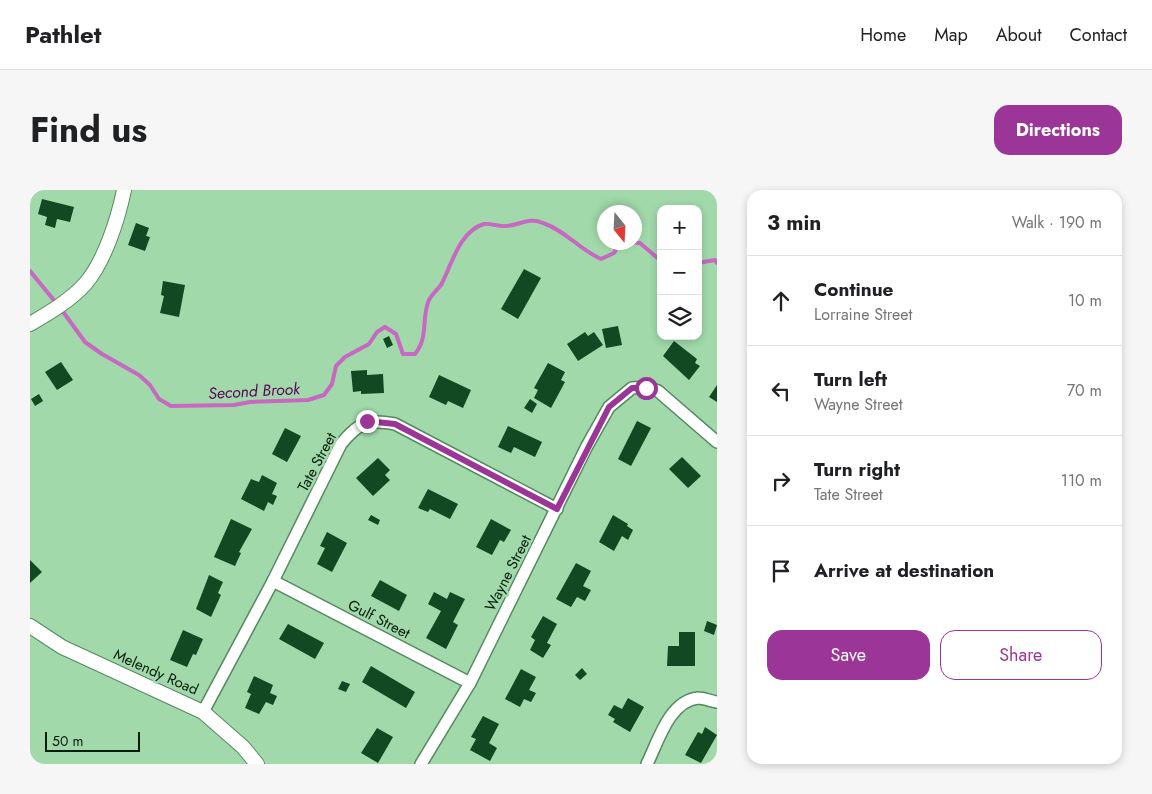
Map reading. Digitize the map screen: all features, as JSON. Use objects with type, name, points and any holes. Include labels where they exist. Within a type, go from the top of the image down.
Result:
[{"type":"street","points":[[30,324],[72,296],[87,282],[108,243],[124,190]]},
{"type":"street","name":"Wayne Street","points":[[421,764],[470,683],[604,415],[620,396],[632,388],[646,388],[658,392],[717,442]]},
{"type":"street","name":"Tate Street","points":[[203,712],[273,582],[341,444],[352,430],[367,421],[395,424],[557,509]]},
{"type":"street","name":"Gulf Street","points":[[273,582],[470,683]]},
{"type":"street","name":"Melendy Road","points":[[30,626],[62,647],[203,712],[243,747],[257,764]]},
{"type":"street","points":[[647,764],[669,720],[680,704],[698,698],[717,702]]},
{"type":"building","points":[[42,199],[74,207],[70,222],[57,219],[55,228],[45,225],[47,217],[38,214]]},
{"type":"building","points":[[136,223],[149,228],[146,236],[150,237],[145,251],[128,245]]},
{"type":"building","points":[[524,269],[541,278],[518,319],[501,309]]},
{"type":"building","points":[[163,281],[185,285],[179,317],[160,313],[164,296],[161,295]]},
{"type":"building","points":[[618,326],[622,345],[606,348],[602,329]]},
{"type":"building","points":[[585,332],[588,336],[594,332],[603,345],[578,361],[567,344]]},
{"type":"building","points":[[389,336],[393,345],[387,348],[383,339]]},
{"type":"building","points":[[674,341],[697,359],[695,363],[700,366],[689,380],[663,356]]},
{"type":"building","points":[[61,362],[73,380],[57,390],[45,372]]},
{"type":"building","points":[[548,363],[565,372],[561,380],[565,382],[551,408],[534,398],[538,390],[534,388]]},
{"type":"building","points":[[367,370],[367,375],[383,374],[384,393],[361,394],[361,391],[353,392],[351,371]]},
{"type":"building","points":[[439,375],[471,390],[463,408],[448,401],[446,405],[429,397]]},
{"type":"building","points":[[717,385],[717,402],[709,397]]},
{"type":"building","points":[[39,394],[43,401],[35,406],[31,399]]},
{"type":"building","points":[[530,399],[537,404],[532,413],[524,408]]},
{"type":"building","points":[[637,421],[651,428],[631,466],[618,459]]},
{"type":"building","points":[[508,426],[542,442],[535,457],[514,447],[511,453],[498,447]]},
{"type":"building","points":[[285,428],[301,436],[287,462],[272,454]]},
{"type":"building","points":[[682,457],[701,476],[688,488],[669,469]]},
{"type":"building","points":[[378,458],[390,470],[385,475],[390,480],[373,496],[356,478]]},
{"type":"building","points":[[262,475],[277,483],[272,494],[277,496],[273,505],[268,502],[264,511],[241,499],[251,479],[259,482]]},
{"type":"building","points":[[428,489],[458,504],[450,519],[430,509],[428,512],[418,508]]},
{"type":"building","points":[[371,515],[380,520],[378,525],[368,520]]},
{"type":"building","points":[[613,515],[628,524],[627,526],[633,530],[628,540],[622,536],[614,551],[599,542]]},
{"type":"building","points":[[231,519],[252,529],[239,552],[241,553],[235,566],[214,557]]},
{"type":"building","points":[[491,519],[511,530],[504,542],[500,540],[492,555],[476,547]]},
{"type":"building","points":[[327,532],[347,543],[332,572],[317,564],[325,548],[320,546]]},
{"type":"building","points":[[30,560],[42,572],[30,583]]},
{"type":"building","points":[[576,563],[591,571],[583,586],[591,590],[585,601],[577,597],[571,607],[556,599]]},
{"type":"building","points":[[209,575],[223,582],[218,593],[221,595],[211,617],[196,609]]},
{"type":"building","points":[[380,580],[407,595],[399,611],[371,596]]},
{"type":"building","points":[[434,592],[447,599],[450,592],[465,599],[453,622],[458,625],[446,649],[426,638],[441,611],[428,604]]},
{"type":"building","points":[[543,616],[557,624],[547,643],[551,645],[543,658],[530,650],[535,640],[531,637]]},
{"type":"building","points":[[707,621],[717,625],[714,635],[704,631]]},
{"type":"building","points":[[288,624],[324,643],[315,659],[279,639]]},
{"type":"building","points":[[183,630],[203,639],[196,655],[193,654],[187,667],[170,660]]},
{"type":"building","points":[[679,632],[695,632],[695,666],[667,666],[668,646],[679,646]]},
{"type":"building","points":[[371,666],[415,692],[406,708],[362,682]]},
{"type":"building","points":[[582,668],[587,674],[580,680],[575,675]]},
{"type":"building","points":[[521,669],[536,677],[529,690],[536,693],[531,702],[524,699],[520,707],[505,699]]},
{"type":"building","points":[[254,676],[273,685],[270,693],[277,696],[273,705],[266,702],[259,714],[245,708],[251,694],[247,692]]},
{"type":"building","points":[[342,681],[350,684],[346,692],[338,689]]},
{"type":"building","points":[[628,698],[644,707],[630,732],[613,722],[615,719],[608,715],[614,705],[622,709]]},
{"type":"building","points":[[483,716],[499,724],[489,743],[497,748],[490,761],[470,750],[476,739],[471,737]]},
{"type":"building","points":[[705,727],[717,735],[701,763],[685,755],[698,732],[702,734]]},
{"type":"building","points":[[377,728],[393,737],[378,763],[361,753]]},
{"type":"waterway","name":"Second Brook","points":[[61,309],[85,342],[139,375],[150,385],[159,399],[171,406],[234,405],[250,402],[308,400],[324,395],[332,384],[336,366],[345,357],[369,344],[377,332],[385,327],[396,334],[403,354],[415,354],[422,341],[425,314],[429,300],[441,285],[462,242],[475,228],[484,224],[503,226],[538,221],[551,226],[601,259],[614,253],[616,250]]},
{"type":"waterway","name":"Second Brook","points":[[642,245],[657,258]]},
{"type":"waterway","name":"Second Brook","points":[[702,262],[715,260],[717,263]]},
{"type":"waterway","name":"Second Brook","points":[[30,271],[57,304]]},
{"type":"route","points":[[367,421],[395,424],[557,509],[587,446],[609,407],[632,388],[646,388]]}]
